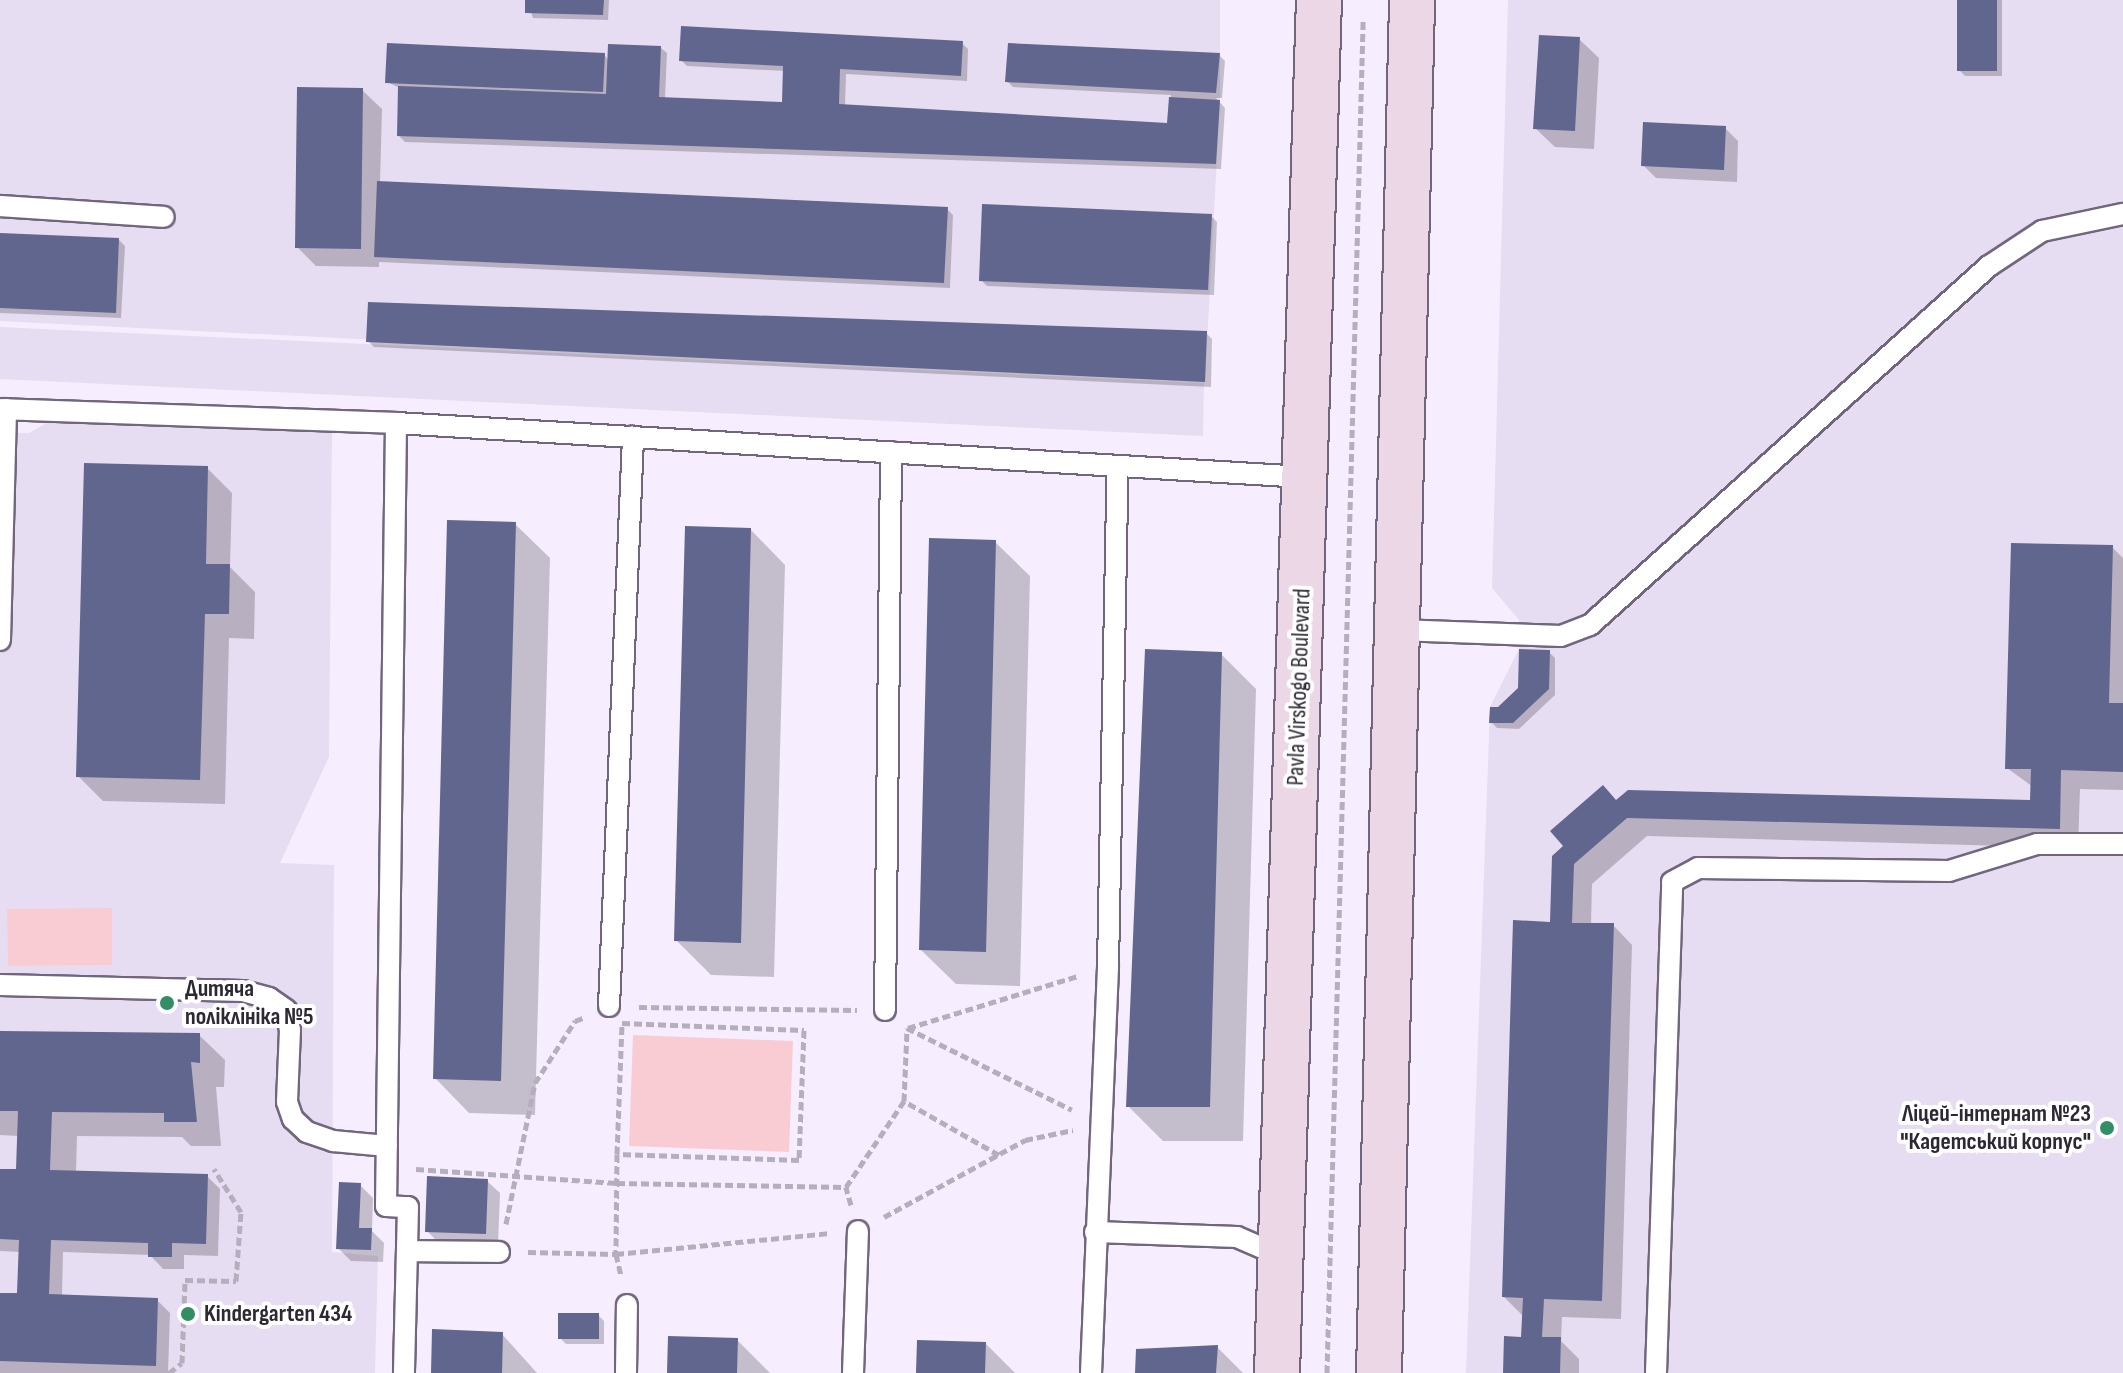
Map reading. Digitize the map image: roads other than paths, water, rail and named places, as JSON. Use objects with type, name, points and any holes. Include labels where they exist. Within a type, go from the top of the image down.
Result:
[{"type":"street","name":"Pavla Virskogo Boulevard","points":[[1277,1373],[1319,0]]},
{"type":"street","points":[[1379,1373],[1412,0]]},
{"type":"lane","points":[[0,206],[164,217]]},
{"type":"lane","points":[[1398,630],[1561,636],[1590,625],[1989,266],[2042,231],[2123,214]]},
{"type":"lane","points":[[0,640],[3,409],[396,423],[1306,477]]},
{"type":"lane","points":[[396,423],[386,1206],[408,1207],[404,1373]]},
{"type":"lane","points":[[609,1006],[633,437]]},
{"type":"lane","points":[[885,1010],[891,452]]},
{"type":"lane","points":[[1091,1373],[1101,1124],[1118,468]]},
{"type":"lane","points":[[1656,1373],[1672,882],[1698,868],[1949,871],[2037,844],[2123,844]]},
{"type":"lane","points":[[0,985],[243,991],[269,998],[286,1010],[290,1030],[287,1102],[293,1119],[307,1132],[333,1141],[387,1146]]},
{"type":"lane","points":[[853,1373],[858,1231]]},
{"type":"lane","points":[[1095,1232],[1237,1237],[1281,1256]]},
{"type":"lane","points":[[408,1251],[499,1252]]},
{"type":"lane","points":[[626,1373],[627,1305]]},
{"type":"place","name":"Дитяча поліклініка №5","points":[[167,1003]]},
{"type":"place","name":"Ліцей-інтернат №23 \"Кадетський корпус\"","points":[[2107,1128]]},
{"type":"place","name":"Kindergarten 434","points":[[188,1314]]}]
